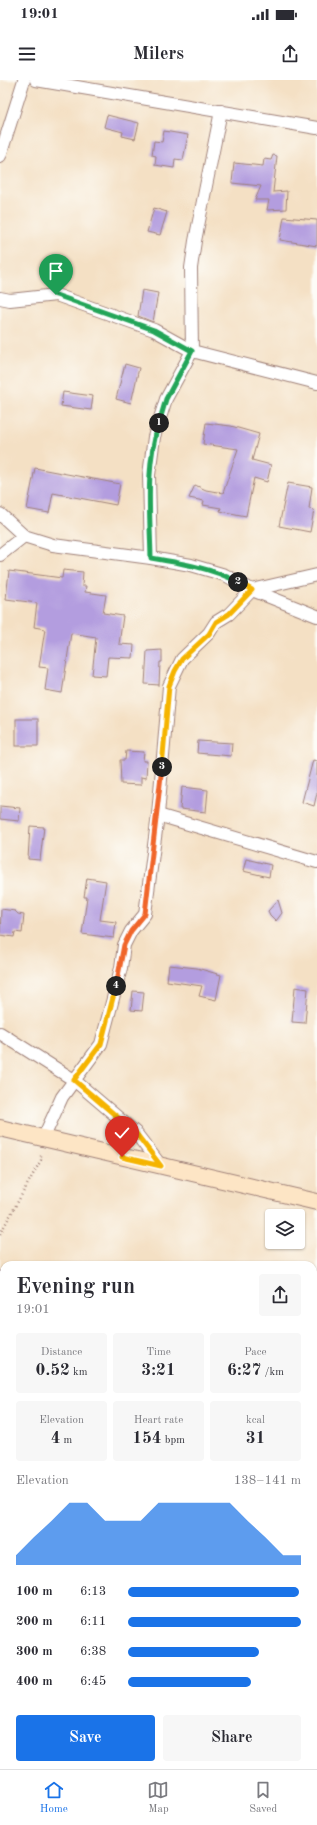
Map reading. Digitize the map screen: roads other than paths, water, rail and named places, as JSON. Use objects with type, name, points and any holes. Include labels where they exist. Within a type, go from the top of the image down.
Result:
[{"type":"street","points":[[0,156],[24,80]]},
{"type":"street","points":[[36,80],[317,128]]},
{"type":"street","points":[[151,558],[149,475],[154,437],[166,399],[192,351],[191,268],[194,241],[221,111]]},
{"type":"street","points":[[0,298],[10,300],[56,295],[154,330],[192,351],[317,384]]},
{"type":"street","points":[[0,514],[24,536],[53,546],[151,558],[191,565],[225,575],[252,590],[317,616]]},
{"type":"street","points":[[0,555],[24,536]]},
{"type":"street","points":[[43,1139],[62,1097],[101,1044],[121,968],[124,945],[131,931],[145,914],[158,815],[169,686],[182,659],[209,634],[216,622],[229,614],[252,590],[317,575]]},
{"type":"street","points":[[158,815],[317,862]]},
{"type":"street","points":[[0,1033],[74,1080],[135,1132],[161,1166]]},
{"type":"street","points":[[0,1128],[317,1202]]}]
